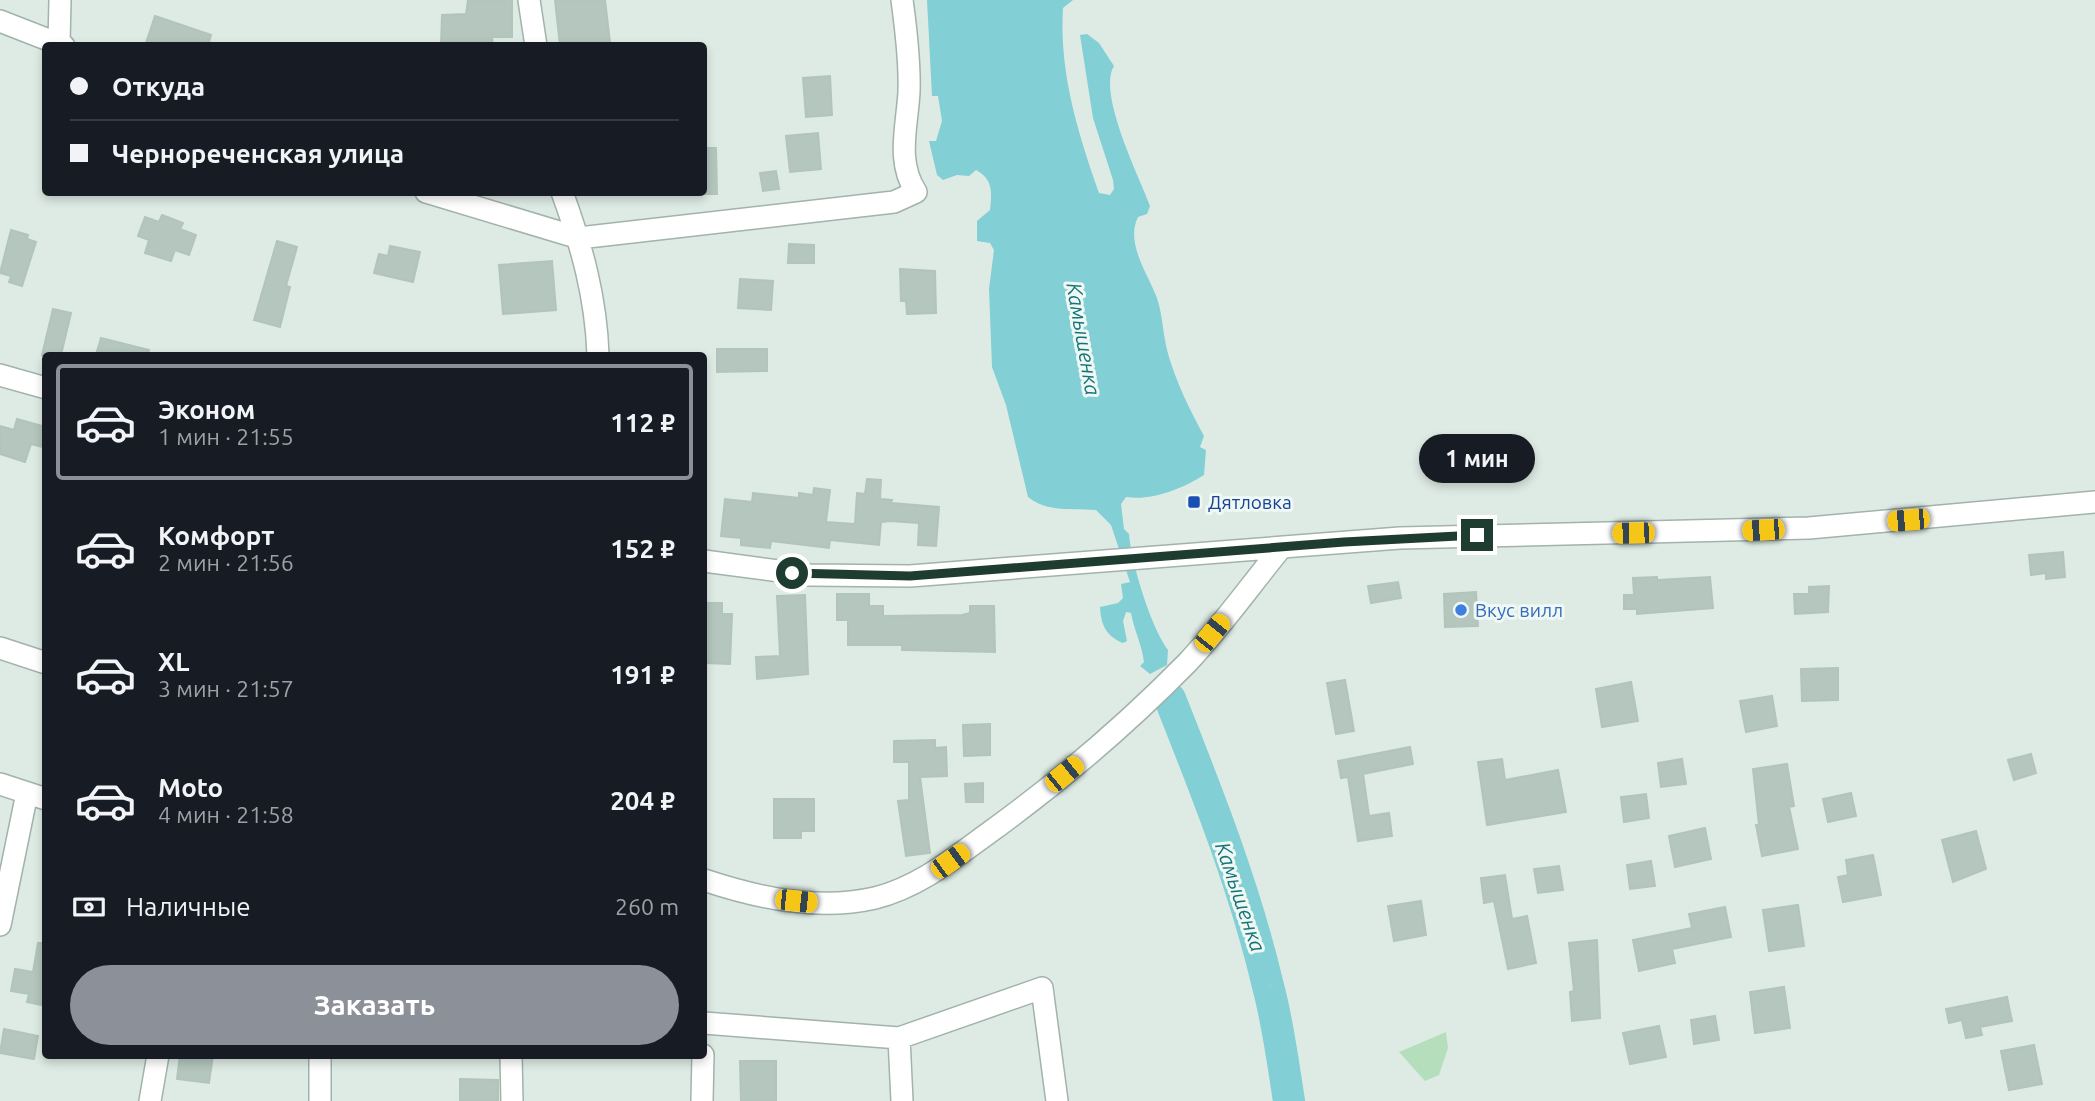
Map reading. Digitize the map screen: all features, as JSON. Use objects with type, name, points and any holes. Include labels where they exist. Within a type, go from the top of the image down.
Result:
[{"type":"street","points":[[60,0],[61,42]]},
{"type":"street","points":[[529,0],[535,42]]},
{"type":"street","points":[[440,196],[579,237],[894,202],[916,192],[906,177],[903,161],[909,90],[902,0]]},
{"type":"street","points":[[0,21],[56,42]]},
{"type":"street","points":[[564,196],[579,237],[594,297],[598,352]]},
{"type":"street","points":[[0,375],[42,387]]},
{"type":"street","points":[[707,561],[798,573],[875,577],[1477,535],[1810,528],[2095,502]]},
{"type":"street","points":[[707,881],[782,900],[835,903],[878,897],[920,880],[1011,817],[1148,699],[1187,662],[1281,548]]},
{"type":"street","points":[[0,648],[42,662]]},
{"type":"street","points":[[0,784],[36,796],[0,925]]},
{"type":"street","points":[[707,1023],[899,1038],[1042,988],[1057,1101]]},
{"type":"street","points":[[899,1038],[902,1101]]},
{"type":"street","points":[[150,1101],[157,1059]]},
{"type":"street","points":[[320,1059],[320,1101]]},
{"type":"street","points":[[512,1059],[512,1101]]},
{"type":"street","points":[[702,1101],[703,1059]]},
{"type":"green space","points":[[1446,1032],[1448,1048],[1439,1075],[1425,1081],[1399,1052]]},
{"type":"water","points":[[927,0],[1073,0],[1063,8],[1067,79],[1077,125],[1099,193],[1110,195],[1114,189],[1113,180],[1093,118],[1080,35],[1087,34],[1099,43],[1114,66],[1110,79],[1115,114],[1150,206],[1147,214],[1138,217],[1134,237],[1136,248],[1157,298],[1172,367],[1204,436],[1200,447],[1206,450],[1204,475],[1166,493],[1126,497],[1121,504],[1124,529],[1129,534],[1143,594],[1155,627],[1168,650],[1167,665],[1150,674],[1140,666],[1144,662],[1143,656],[1131,613],[1126,612],[1123,621],[1127,641],[1123,643],[1109,633],[1102,619],[1100,607],[1118,603],[1123,598],[1121,584],[1130,582],[1111,525],[1096,510],[1052,508],[1028,497],[1006,405],[992,367],[989,289],[994,250],[990,243],[977,241],[977,221],[990,210],[990,187],[986,178],[976,170],[969,176],[957,175],[943,180],[937,175],[929,141],[936,141],[942,121],[938,96],[932,96]]},
{"type":"building","points":[[468,0],[512,0],[512,37],[492,37],[493,42],[441,42],[442,15],[466,14]]},
{"type":"building","points":[[555,0],[605,0],[610,42],[560,42]]},
{"type":"building","points":[[155,16],[211,35],[209,42],[146,42]]},
{"type":"building","points":[[830,76],[832,115],[806,117],[803,78]]},
{"type":"building","points":[[818,133],[821,169],[790,172],[786,136]]},
{"type":"building","points":[[707,148],[716,148],[717,194],[707,194]]},
{"type":"building","points":[[776,171],[779,189],[763,191],[760,173]]},
{"type":"building","points":[[162,215],[183,223],[180,229],[196,235],[189,255],[175,250],[171,261],[145,253],[149,240],[138,236],[145,217],[159,222]]},
{"type":"building","points":[[11,230],[28,235],[27,239],[36,242],[22,286],[9,282],[11,276],[0,273]]},
{"type":"building","points":[[277,241],[297,247],[286,286],[290,287],[280,327],[254,320]]},
{"type":"building","points":[[789,244],[814,245],[814,263],[788,263]]},
{"type":"building","points":[[390,246],[420,252],[413,282],[374,273],[379,254],[388,256]]},
{"type":"building","points":[[552,261],[556,310],[503,314],[499,265]]},
{"type":"building","points":[[900,269],[935,271],[936,313],[907,314],[906,301],[901,301]]},
{"type":"building","points":[[740,279],[773,281],[771,310],[738,308]]},
{"type":"building","points":[[53,309],[71,313],[62,352],[43,352]]},
{"type":"building","points":[[101,338],[149,350],[149,352],[97,352]]},
{"type":"building","points":[[717,349],[767,349],[767,371],[717,372]]},
{"type":"building","points":[[17,419],[42,426],[42,447],[31,444],[25,462],[0,454],[0,426],[14,430]]},
{"type":"building","points":[[867,479],[881,480],[880,499],[892,500],[891,503],[939,507],[936,546],[918,545],[919,523],[890,521],[881,522],[879,545],[830,540],[829,548],[771,541],[770,548],[741,545],[741,538],[721,536],[725,499],[752,502],[753,493],[799,498],[799,493],[813,495],[814,488],[830,490],[826,522],[855,524],[857,493],[865,494]]},
{"type":"building","points":[[2063,552],[2065,577],[2046,579],[2046,573],[2031,575],[2029,555]]},
{"type":"building","points":[[1657,577],[1657,580],[1710,577],[1713,608],[1637,614],[1637,609],[1624,609],[1624,595],[1634,595],[1633,578]]},
{"type":"building","points":[[1398,582],[1401,598],[1371,603],[1368,586]]},
{"type":"building","points":[[1829,586],[1828,612],[1795,614],[1794,594],[1809,594],[1809,587]]},
{"type":"building","points":[[1476,592],[1478,626],[1445,627],[1444,594]]},
{"type":"building","points":[[837,594],[869,594],[869,606],[883,606],[883,616],[962,615],[970,613],[970,606],[994,606],[995,652],[902,650],[902,645],[848,645],[848,620],[837,620]]},
{"type":"building","points":[[805,595],[808,674],[757,679],[756,657],[780,656],[777,596]]},
{"type":"building","points":[[707,603],[722,603],[722,614],[732,614],[730,664],[707,663]]},
{"type":"building","points":[[1838,668],[1838,700],[1802,701],[1801,669]]},
{"type":"building","points":[[1345,680],[1354,731],[1336,734],[1327,683]]},
{"type":"building","points":[[1631,682],[1638,721],[1602,727],[1596,689]]},
{"type":"building","points":[[1772,696],[1777,726],[1746,732],[1740,701]]},
{"type":"building","points":[[990,724],[990,755],[964,756],[963,725]]},
{"type":"building","points":[[935,740],[935,748],[946,747],[947,776],[920,777],[930,853],[906,856],[898,801],[909,800],[909,762],[894,762],[894,741]]},
{"type":"building","points":[[1410,747],[1413,764],[1363,774],[1369,816],[1389,813],[1392,836],[1358,841],[1348,777],[1341,778],[1338,761]]},
{"type":"building","points":[[2031,754],[2036,773],[2014,780],[2008,760]]},
{"type":"building","points":[[1502,759],[1505,780],[1558,770],[1566,812],[1487,825],[1478,762]]},
{"type":"building","points":[[1682,759],[1686,784],[1661,787],[1658,763]]},
{"type":"building","points":[[1787,764],[1794,806],[1789,807],[1798,849],[1762,856],[1756,825],[1759,825],[1753,769]]},
{"type":"building","points":[[983,783],[983,802],[966,802],[965,784]]},
{"type":"building","points":[[1851,793],[1856,816],[1828,822],[1823,799]]},
{"type":"building","points":[[1646,794],[1649,818],[1624,822],[1621,797]]},
{"type":"building","points":[[774,799],[814,799],[814,831],[801,831],[801,838],[774,838]]},
{"type":"building","points":[[1705,828],[1711,859],[1675,867],[1669,836]]},
{"type":"building","points":[[1976,831],[1986,869],[1953,882],[1942,840]]},
{"type":"building","points":[[1873,855],[1881,895],[1843,902],[1838,877],[1848,875],[1846,860]]},
{"type":"building","points":[[1651,861],[1655,886],[1630,889],[1627,865]]},
{"type":"building","points":[[1559,866],[1563,890],[1538,893],[1534,869]]},
{"type":"building","points":[[1505,875],[1512,919],[1527,916],[1536,963],[1508,969],[1494,901],[1484,903],[1481,878]]},
{"type":"building","points":[[1421,901],[1426,935],[1394,941],[1388,906]]},
{"type":"building","points":[[1798,905],[1804,946],[1769,951],[1763,910]]},
{"type":"building","points":[[1725,907],[1731,937],[1672,949],[1675,963],[1639,971],[1633,940],[1692,928],[1689,914]]},
{"type":"building","points":[[1597,940],[1600,1018],[1572,1021],[1570,992],[1574,991],[1569,943]]},
{"type":"building","points":[[38,943],[42,943],[42,1005],[27,1002],[29,994],[11,991],[15,969],[33,972]]},
{"type":"building","points":[[1784,987],[1790,1028],[1755,1033],[1750,992]]},
{"type":"building","points":[[2007,997],[2012,1021],[1980,1027],[1982,1035],[1966,1038],[1962,1020],[1949,1023],[1946,1009]]},
{"type":"building","points":[[1715,1016],[1719,1040],[1694,1044],[1691,1020]]},
{"type":"building","points":[[1659,1026],[1666,1057],[1630,1064],[1623,1033]]},
{"type":"building","points":[[4,1029],[38,1036],[34,1059],[0,1053]]},
{"type":"building","points":[[2034,1045],[2042,1084],[2009,1090],[2001,1051]]},
{"type":"building","points":[[180,1059],[212,1059],[209,1083],[177,1079]]},
{"type":"building","points":[[740,1061],[776,1061],[776,1100],[741,1101]]},
{"type":"building","points":[[460,1079],[498,1080],[498,1101],[460,1101]]},
{"type":"waterway","name":"Камышенка","points":[[1170,699],[1237,877],[1259,949],[1275,1014],[1289,1101]]},
{"type":"place","name":"Дятловка","points":[[1194,502]]},
{"type":"place","name":"Вкус вилл","points":[[1461,610]]},
{"type":"route","points":[[792,573],[858,577],[910,576],[1344,542],[1477,535]]}]
